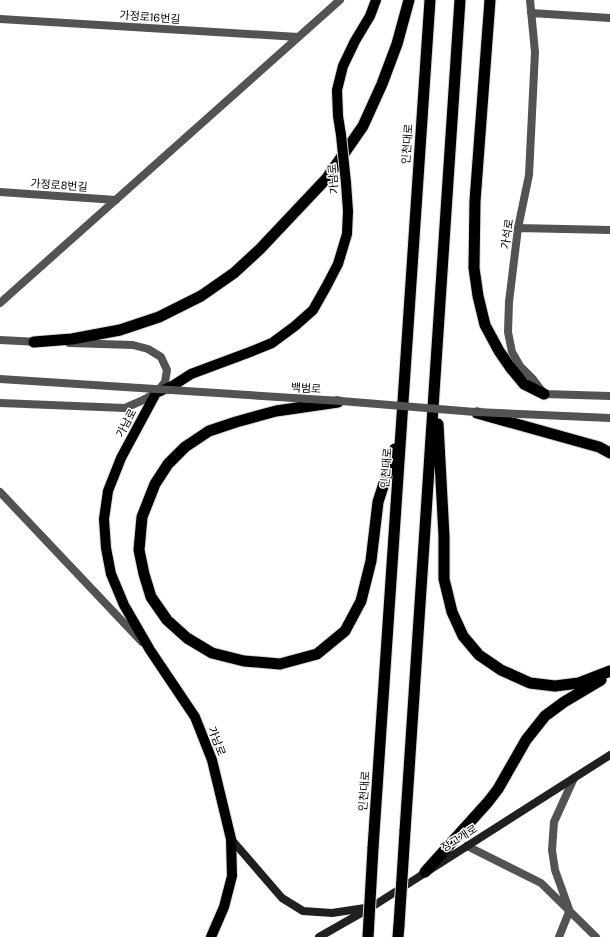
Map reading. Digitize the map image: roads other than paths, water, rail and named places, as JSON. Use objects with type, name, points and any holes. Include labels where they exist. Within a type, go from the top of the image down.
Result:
[{"type":"highway","points":[[34,342],[72,339],[120,330],[159,318],[201,296],[234,273],[260,249],[327,178],[363,126],[382,84],[394,51],[409,0]]},
{"type":"highway","name":"인천대로","points":[[368,937],[430,0]]},
{"type":"highway","points":[[398,937],[460,0]]},
{"type":"highway","points":[[490,0],[475,201],[474,268],[478,296],[485,325],[499,351],[524,384],[544,394]]},
{"type":"highway","points":[[435,372],[444,536],[444,579],[452,612],[463,636],[479,655],[501,670],[530,682],[556,686],[579,683],[610,671]]},
{"type":"highway","points":[[341,401],[276,411],[209,431],[185,447],[168,464],[155,484],[142,517],[139,550],[144,574],[151,596],[167,620],[187,638],[212,653],[244,661],[280,664],[317,654],[345,631],[361,601],[372,561],[378,502],[401,431]]},
{"type":"highway","points":[[475,412],[592,444],[610,453]]},
{"type":"highway","points":[[425,872],[488,802],[498,788],[526,740],[545,716],[564,702],[610,675]]},
{"type":"main road","name":"가남로","points":[[211,937],[224,907],[232,876],[231,839],[212,760],[195,717],[150,650],[124,605],[111,574],[106,548],[104,519],[108,491],[121,458],[156,393],[174,385],[191,374],[250,352],[272,342],[295,326],[313,310],[326,287],[338,264],[347,234],[348,211],[338,116],[338,90],[343,66],[355,41],[370,16],[376,0]]},
{"type":"main road","name":"장고개로","points":[[319,937],[370,908],[610,755]]},
{"type":"main road","points":[[231,839],[282,898],[302,911],[332,913],[370,908]]},
{"type":"street","points":[[0,303],[340,0]]},
{"type":"street","name":"가석로","points":[[530,0],[535,52],[529,175],[518,228],[509,302],[508,332],[512,352],[520,366],[533,379],[544,394]]},
{"type":"street","points":[[531,12],[610,18]]},
{"type":"street","name":"가정로16번길","points":[[0,19],[298,37]]},
{"type":"street","name":"가정로8번길","points":[[0,192],[116,200]]},
{"type":"street","points":[[518,228],[610,230]]},
{"type":"street","points":[[0,340],[133,345],[148,349],[161,358],[167,370],[165,382],[156,393],[125,408],[0,403]]},
{"type":"street","name":"백범로","points":[[0,380],[341,401],[475,412],[610,418]]},
{"type":"street","points":[[544,394],[610,396]]},
{"type":"street","points":[[0,492],[150,650]]},
{"type":"street","points":[[559,937],[570,912],[555,870],[552,850],[554,822],[574,778]]},
{"type":"street","points":[[467,846],[541,883],[596,937]]}]
